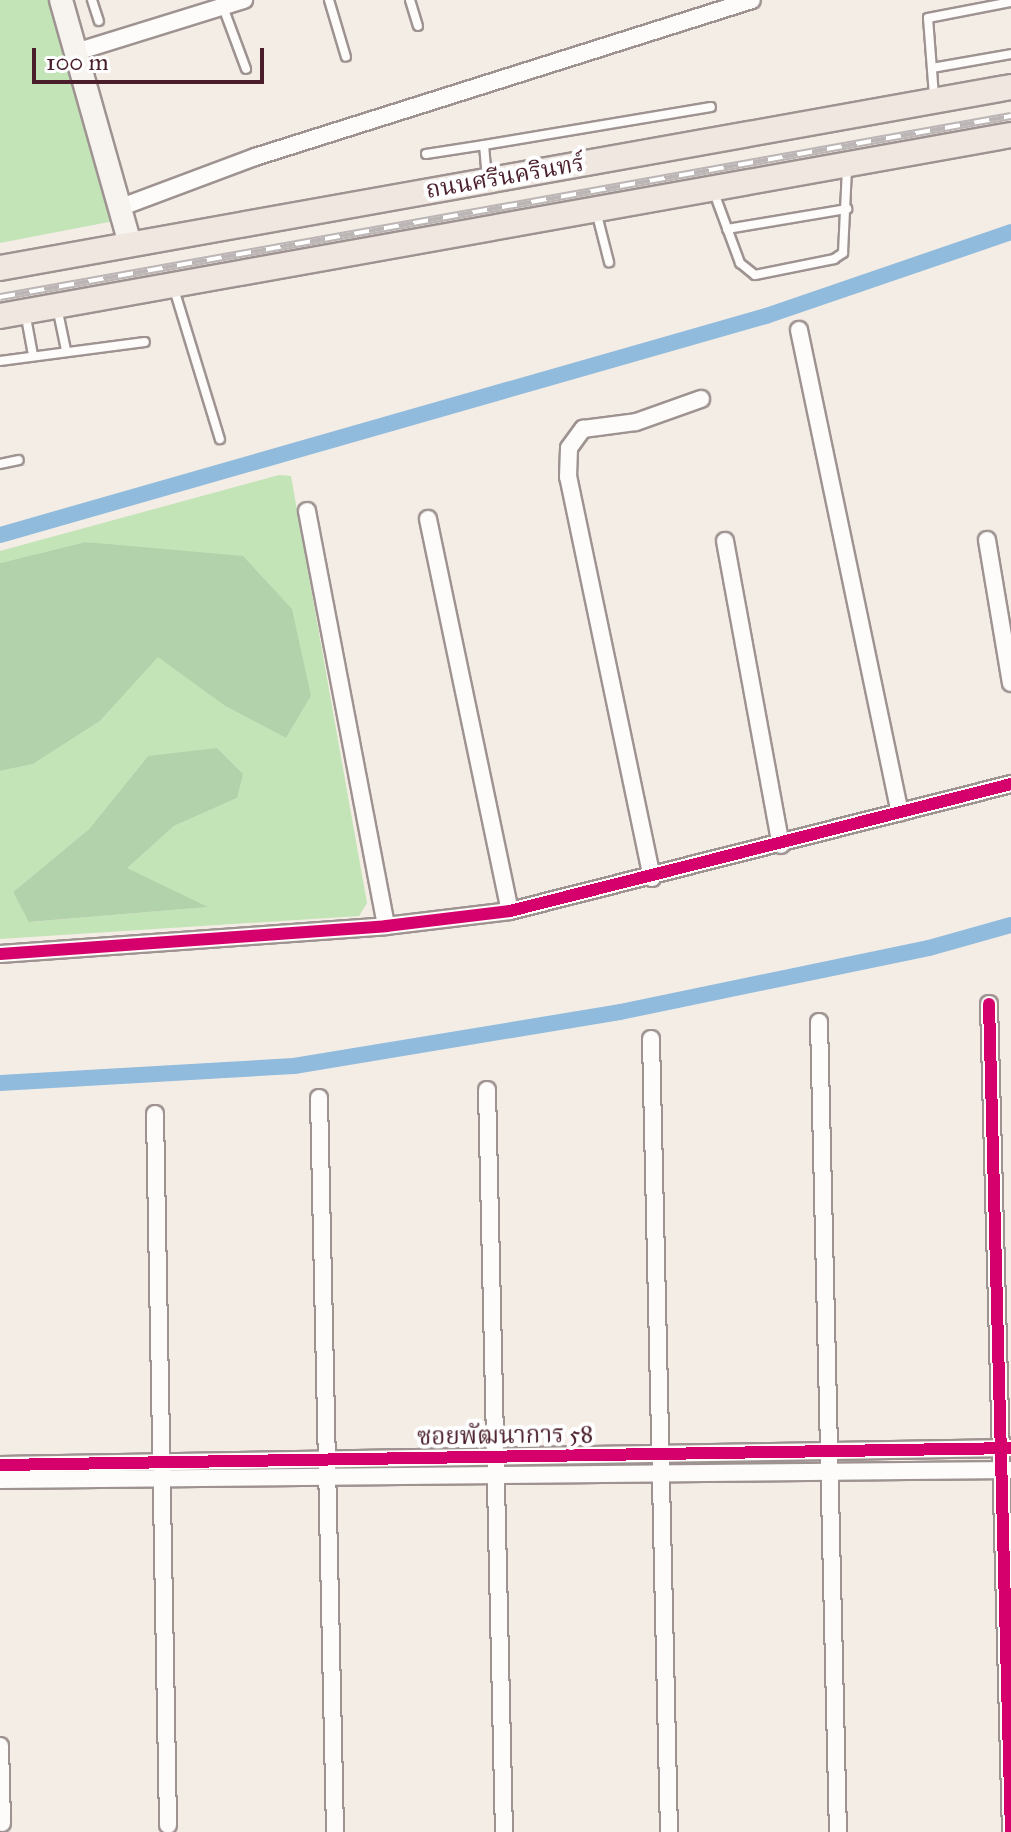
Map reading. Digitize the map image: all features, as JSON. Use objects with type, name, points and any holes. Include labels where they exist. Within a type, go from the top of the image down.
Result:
[{"type":"main road","name":"ถนนศรีนครินทร์","points":[[0,268],[1011,87]]},
{"type":"main road","name":"ถนนศรีนครินทร์","points":[[0,316],[1011,135]]},
{"type":"street","points":[[61,0],[130,244]]},
{"type":"street","points":[[76,52],[244,0]]},
{"type":"street","points":[[119,208],[255,157],[752,0]]},
{"type":"street","points":[[799,330],[900,813]]},
{"type":"street","points":[[652,878],[568,477],[569,448],[583,429],[636,422],[701,399]]},
{"type":"street","points":[[307,511],[386,926]]},
{"type":"street","points":[[428,519],[510,911]]},
{"type":"street","points":[[987,540],[1011,683]]},
{"type":"street","points":[[725,541],[781,845]]},
{"type":"street","points":[[0,954],[386,926],[510,911],[652,878],[1011,784]]},
{"type":"street","points":[[989,1004],[1005,1470],[1011,1832]]},
{"type":"street","points":[[819,1022],[832,1452],[838,1832]]},
{"type":"street","points":[[651,1039],[669,1832]]},
{"type":"street","points":[[487,1090],[499,1467],[504,1832]]},
{"type":"street","points":[[319,1098],[335,1832]]},
{"type":"street","points":[[155,1114],[168,1825]]},
{"type":"street","name":"ซอยพัฒนาการ 58","points":[[499,1467],[662,1453],[1004,1448]]},
{"type":"street","name":"ซอยพัฒนาการ 58","points":[[0,1465],[499,1467],[663,1473],[1005,1470]]},
{"type":"street","name":"ซอยพัฒนาการ 58","points":[[0,1480],[160,1468]]},
{"type":"street","points":[[0,1746],[2,1823]]},
{"type":"lane","points":[[92,0],[99,21]]},
{"type":"lane","points":[[329,0],[346,57]]},
{"type":"lane","points":[[410,0],[418,26]]},
{"type":"lane","points":[[967,0],[970,10]]},
{"type":"lane","points":[[935,101],[928,18],[1011,2]]},
{"type":"lane","points":[[223,6],[246,69]]},
{"type":"lane","points":[[932,68],[1011,54]]},
{"type":"lane","points":[[426,154],[711,107]]},
{"type":"lane","points":[[484,145],[487,180]]},
{"type":"lane","points":[[712,190],[740,263],[755,275],[834,259],[843,253],[847,165]]},
{"type":"lane","points":[[727,229],[847,209]]},
{"type":"lane","points":[[596,210],[609,262]]},
{"type":"lane","points":[[172,284],[220,439]]},
{"type":"lane","points":[[57,305],[66,350]]},
{"type":"lane","points":[[25,311],[33,355]]},
{"type":"lane","points":[[0,361],[145,342]]},
{"type":"lane","points":[[0,464],[19,460]]},
{"type":"green space","points":[[0,0],[49,0],[114,221],[0,243]]},
{"type":"green space","points":[[279,475],[291,476],[367,903],[359,916],[0,939],[0,771],[33,764],[100,721],[158,656],[225,706],[286,738],[311,696],[147,550],[85,542],[0,563],[0,551]],"holes":[[[148,756],[237,798],[174,826],[126,868],[207,907],[30,922],[13,892],[89,829]]]},
{"type":"green space","points":[[85,542],[243,556],[292,609],[311,696],[286,738],[225,706],[158,657],[100,721],[33,764],[0,771],[0,563]]},
{"type":"green space","points":[[217,748],[243,774],[237,798],[174,826],[127,868],[208,907],[29,922],[13,892],[89,829],[148,756]]},
{"type":"waterway","points":[[0,535],[766,316],[1011,232]]},
{"type":"waterway","points":[[0,1083],[294,1066],[620,1012],[929,948],[1011,925]]},
{"type":"railway","points":[[0,297],[1011,116]]},
{"type":"cycle path","points":[[0,954],[386,926],[510,911],[1011,784]]},
{"type":"cycle path","points":[[989,1004],[1011,1832]]},
{"type":"cycle path","points":[[0,1465],[1011,1448]]}]
